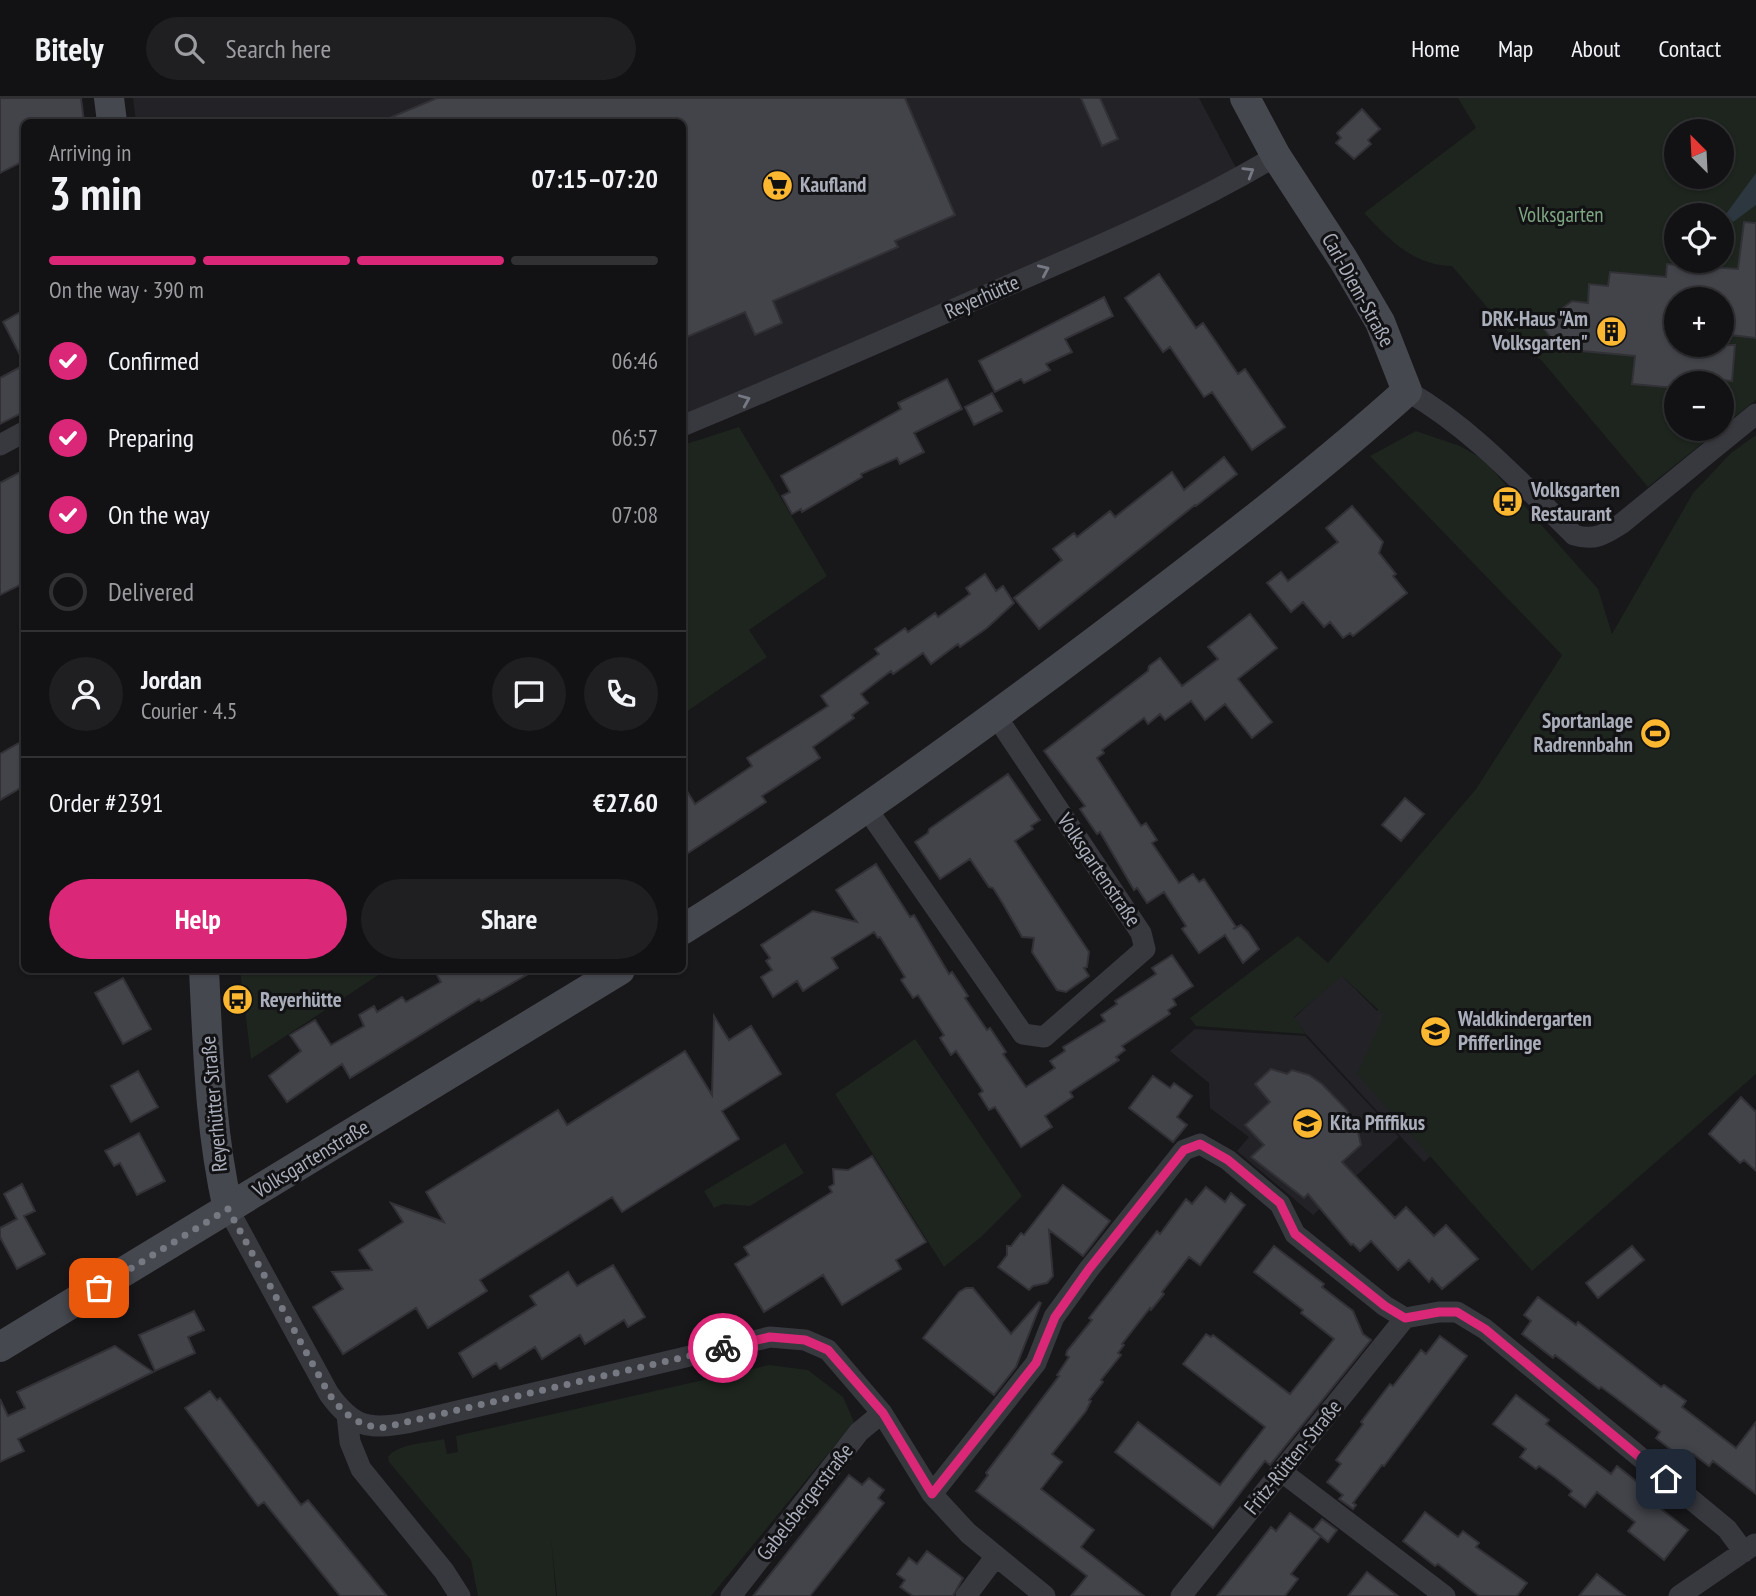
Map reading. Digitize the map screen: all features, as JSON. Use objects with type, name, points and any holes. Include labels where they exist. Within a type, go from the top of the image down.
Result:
[{"type":"street","points":[[109,98],[112,119]]},
{"type":"street","name":"Carl-Diem-Straße","points":[[1245,98],[1276,156],[1380,322],[1407,391]]},
{"type":"street","name":"Reyerhütte","points":[[686,424],[1055,265],[1232,183],[1276,156]]},
{"type":"street","points":[[686,927],[793,860],[996,716],[1198,563],[1366,428],[1407,391],[1437,408],[1466,431],[1574,535],[1589,539],[1604,535],[1621,524],[1756,414]]},
{"type":"street","points":[[0,445],[21,434]]},
{"type":"street","name":"Volksgartenstraße","points":[[867,809],[1023,1034],[1044,1037],[1145,948],[1141,933],[996,716]]},
{"type":"street","name":"Reyerhütter Straße","points":[[204,973],[211,1114],[228,1209],[329,1394],[347,1415],[350,1442],[361,1469],[444,1571],[458,1594]]},
{"type":"street","name":"Volksgartenstraße","points":[[4,1338],[228,1209],[616,973]]},
{"type":"street","points":[[932,1494],[1036,1363],[1055,1317],[1089,1269],[1184,1150],[1200,1144],[1228,1160],[1280,1203],[1295,1234],[1385,1306],[1405,1318],[1457,1312],[1485,1329],[1750,1548],[1679,1596]]},
{"type":"street","name":"Fritz-Rütten-Straße","points":[[1181,1596],[1405,1318]]},
{"type":"street","points":[[347,1415],[362,1425],[381,1428],[770,1337],[805,1340],[828,1350],[883,1413],[932,1494],[968,1533],[1045,1596]]},
{"type":"street","name":"Gabelsbergerstraße","points":[[731,1596],[859,1432],[883,1413]]},
{"type":"street","points":[[1282,1472],[1445,1596]]},
{"type":"street","points":[[966,1596],[996,1556]]},
{"type":"shaded area","points":[[133,98],[1199,98],[1244,183],[686,433],[686,119],[136,119]]},
{"type":"shaded area","points":[[1756,173],[1756,205],[1734,221],[1734,203]]},
{"type":"shaded area","name":"Waldkindergarten Pfifferlinge","points":[[1450,900],[1569,1029],[1424,1162],[1294,1018],[1341,975],[1377,1011]]},
{"type":"shaded area","name":"Kita Pfiffikus","points":[[1195,1029],[1305,1036],[1399,1137],[1313,1215],[1237,1151],[1249,1137],[1210,1108],[1209,1083],[1170,1051]]},
{"type":"green space","name":"Volksgarten","points":[[1458,98],[1756,98],[1756,400],[1734,417],[1734,371],[1664,371],[1664,441],[1705,441],[1648,487],[1542,361],[1508,332],[1452,266],[1438,265],[1413,256],[1364,213],[1476,128]]},
{"type":"green space","points":[[739,427],[827,576],[749,630],[767,657],[686,712],[686,489],[686,444]]},
{"type":"green space","points":[[1416,431],[1460,446],[1483,459],[1598,589],[1612,634],[1693,493],[1731,453],[1756,435],[1756,1074],[1532,1271],[1357,1074],[1384,1015],[1342,976],[1294,1017],[1306,1034],[1196,1026],[1190,1018],[1298,936],[1328,963],[1476,789],[1562,655],[1370,456]]},
{"type":"green space","points":[[240,973],[381,973],[251,1059]]},
{"type":"green space","points":[[915,1039],[1022,1196],[981,1237],[944,1267],[835,1094]]},
{"type":"green space","points":[[785,1143],[804,1173],[750,1206],[723,1204],[714,1208],[704,1191]]},
{"type":"green space","points":[[769,1365],[808,1370],[843,1397],[854,1422],[711,1596],[557,1596],[551,1538],[556,1596],[478,1596],[471,1560],[389,1462],[388,1457],[393,1452],[406,1446],[444,1439],[447,1454],[458,1452],[456,1436]]},
{"type":"building","points":[[0,98],[81,98],[84,119],[21,119],[21,162],[0,173]]},
{"type":"building","name":"Kaufland","points":[[437,98],[905,98],[955,215],[895,241],[898,247],[773,301],[782,323],[755,335],[745,312],[686,337],[686,119],[387,119]]},
{"type":"building","points":[[1081,98],[1100,98],[1118,139],[1102,146]]},
{"type":"building","points":[[1362,109],[1380,129],[1368,140],[1371,144],[1354,159],[1336,143],[1341,138],[1337,133]]},
{"type":"building","name":"DRK-Haus \"Am Volksgarten\"","points":[[1744,222],[1756,223],[1756,338],[1734,335],[1734,287],[1664,287],[1664,357],[1734,357],[1733,371],[1664,371],[1664,387],[1632,384],[1635,356],[1560,349],[1541,325],[1572,301],[1588,303],[1589,284],[1608,286],[1610,272],[1666,277],[1666,273],[1734,273],[1734,269],[1738,269]]},
{"type":"building","points":[[1159,274],[1196,328],[1203,323],[1238,374],[1245,369],[1285,427],[1252,450],[1212,392],[1204,397],[1170,347],[1163,352],[1125,298]]},
{"type":"building","points":[[1104,297],[1113,316],[1065,339],[1072,352],[1046,364],[1050,370],[1024,383],[1021,379],[995,392],[979,361]]},
{"type":"building","points":[[21,312],[21,357],[3,322]]},
{"type":"building","points":[[21,367],[21,414],[0,424],[0,378]]},
{"type":"building","points":[[947,379],[962,409],[914,433],[924,452],[900,464],[897,458],[861,474],[862,477],[802,512],[801,509],[792,514],[782,496],[790,492],[781,476],[901,409],[898,403]]},
{"type":"building","points":[[992,393],[1002,411],[974,425],[965,407]]},
{"type":"building","points":[[1224,457],[1237,474],[1039,629],[1014,598],[1062,560],[1053,549],[1074,533],[1077,537],[1110,511],[1115,517],[1172,472],[1184,490]]},
{"type":"building","points":[[21,472],[21,584],[0,595],[0,483]]},
{"type":"building","points":[[1352,506],[1383,542],[1379,553],[1407,593],[1353,636],[1350,633],[1343,638],[1330,622],[1324,627],[1303,602],[1291,612],[1267,583],[1281,572],[1288,581],[1338,542],[1326,528]]},
{"type":"building","points":[[985,574],[996,591],[1003,586],[1014,603],[987,628],[960,647],[958,644],[931,664],[923,653],[893,674],[891,671],[861,694],[868,703],[852,715],[854,718],[813,747],[820,758],[762,796],[766,802],[686,854],[686,789],[695,804],[752,766],[747,758],[828,706],[821,696],[879,654],[875,649],[905,628],[908,632],[935,613],[938,617],[970,594],[966,588]]},
{"type":"building","points":[[1250,614],[1277,648],[1238,679],[1272,722],[1252,738],[1225,704],[1205,720],[1191,701],[1165,720],[1160,714],[1148,724],[1144,718],[1102,750],[1104,753],[1097,758],[1141,826],[1146,823],[1157,840],[1152,843],[1179,883],[1193,874],[1199,882],[1204,879],[1236,927],[1233,929],[1241,925],[1248,932],[1259,949],[1243,963],[1225,935],[1199,953],[1182,929],[1186,926],[1164,892],[1147,903],[1137,888],[1134,890],[1100,832],[1097,834],[1080,809],[1085,806],[1044,751],[1148,671],[1149,666],[1160,658],[1182,686],[1218,659],[1208,647]]},
{"type":"building","points":[[21,742],[21,788],[0,800],[0,754]]},
{"type":"building","points":[[1008,774],[1040,820],[1031,826],[1033,829],[1015,841],[1089,952],[1087,967],[1084,968],[1089,976],[1066,992],[1057,990],[1032,952],[1034,938],[1022,937],[993,888],[989,887],[970,859],[940,879],[915,842],[928,833],[929,829]]},
{"type":"building","points":[[1405,798],[1424,814],[1401,841],[1382,825]]},
{"type":"building","points":[[876,864],[910,917],[914,915],[949,974],[952,972],[968,996],[965,998],[987,1030],[990,1028],[1006,1052],[1003,1054],[1026,1087],[1055,1068],[1050,1061],[1065,1051],[1063,1047],[1105,1021],[1101,1015],[1117,1004],[1115,1001],[1156,974],[1152,968],[1172,955],[1193,986],[1173,999],[1176,1005],[1168,1010],[1170,1014],[1122,1046],[1125,1050],[1116,1057],[1119,1060],[1070,1092],[1073,1097],[1045,1116],[1052,1127],[1021,1147],[995,1107],[989,1110],[979,1094],[983,1091],[956,1051],[951,1055],[940,1038],[944,1035],[918,995],[913,998],[901,980],[905,977],[880,937],[874,932],[832,958],[838,968],[803,991],[797,981],[773,997],[761,977],[772,970],[766,961],[770,958],[761,945],[813,911],[857,922],[836,890]]},
{"type":"building","points":[[436,973],[530,973],[481,1001],[479,999],[350,1078],[342,1064],[287,1102],[269,1076],[301,1051],[290,1035],[315,1020],[331,1045],[364,1026],[359,1015],[374,1006],[377,1012],[402,997],[406,1002],[441,982]]},
{"type":"building","points":[[123,978],[151,1029],[123,1044],[95,993]]},
{"type":"building","points":[[714,1016],[729,1040],[751,1026],[781,1074],[722,1111],[739,1139],[622,1212],[612,1197],[480,1280],[487,1291],[428,1328],[416,1308],[343,1354],[313,1307],[343,1289],[332,1272],[372,1270],[359,1250],[403,1222],[391,1203],[444,1222],[426,1192],[558,1110],[567,1125],[685,1051],[712,1095]]},
{"type":"building","points":[[1271,1069],[1287,1074],[1292,1070],[1309,1075],[1322,1084],[1346,1109],[1357,1127],[1361,1145],[1342,1162],[1395,1218],[1406,1207],[1434,1236],[1446,1225],[1478,1259],[1442,1289],[1432,1278],[1429,1282],[1409,1260],[1398,1270],[1371,1241],[1360,1251],[1351,1245],[1308,1194],[1304,1198],[1251,1157],[1264,1145],[1245,1125],[1270,1102],[1255,1084]]},
{"type":"building","points":[[138,1071],[158,1107],[131,1122],[111,1086]]},
{"type":"building","points":[[1153,1076],[1170,1088],[1174,1083],[1192,1096],[1177,1117],[1187,1125],[1173,1142],[1129,1108]]},
{"type":"building","points":[[1741,1097],[1756,1112],[1756,1171],[1744,1160],[1740,1163],[1709,1134]]},
{"type":"building","points":[[139,1133],[165,1181],[137,1195],[120,1163],[114,1166],[105,1151]]},
{"type":"building","points":[[872,1156],[926,1242],[896,1260],[901,1269],[842,1305],[823,1275],[764,1312],[735,1264],[749,1255],[744,1247],[832,1192],[829,1187],[834,1184],[833,1169],[848,1170]]},
{"type":"building","points":[[22,1184],[35,1211],[24,1216],[45,1254],[17,1269],[0,1237],[0,1228],[17,1219],[4,1194]]},
{"type":"building","points":[[1063,1185],[1110,1221],[1083,1256],[1049,1230],[1053,1276],[1047,1283],[1033,1286],[1029,1290],[998,1267],[1007,1255],[1007,1246],[1011,1246],[1021,1233],[1024,1235]]},
{"type":"building","points":[[1206,1187],[1225,1202],[1231,1193],[1245,1205],[1200,1265],[1189,1257],[1162,1292],[1164,1294],[1122,1344],[1124,1345],[1118,1353],[1121,1355],[1101,1380],[1103,1382],[1089,1400],[1091,1401],[1086,1411],[1052,1454],[1062,1462],[1041,1489],[1094,1530],[1081,1547],[1144,1596],[1071,1596],[1087,1576],[976,1491],[988,1475],[986,1473],[1059,1376],[1057,1375],[1069,1357],[1066,1355],[1067,1351],[1092,1320],[1089,1318],[1157,1231],[1160,1234],[1186,1199],[1192,1204]]},
{"type":"building","points":[[1274,1246],[1324,1284],[1322,1287],[1353,1311],[1363,1334],[1371,1340],[1270,1465],[1265,1461],[1213,1528],[1115,1452],[1138,1422],[1220,1485],[1265,1427],[1183,1364],[1206,1334],[1211,1337],[1213,1335],[1290,1394],[1334,1339],[1301,1313],[1303,1310],[1254,1272]]},
{"type":"building","points":[[1632,1246],[1644,1260],[1598,1298],[1586,1283]]},
{"type":"building","points":[[613,1265],[645,1317],[628,1327],[624,1320],[585,1344],[580,1335],[542,1359],[535,1347],[500,1369],[496,1363],[473,1377],[459,1353],[536,1305],[530,1296],[568,1272],[577,1286]]},
{"type":"building","points":[[973,1288],[1011,1334],[1039,1302],[1041,1303],[1016,1367],[994,1395],[923,1338],[959,1292]]},
{"type":"building","points":[[1538,1297],[1576,1325],[1578,1322],[1661,1387],[1664,1385],[1686,1401],[1682,1407],[1736,1448],[1756,1422],[1756,1494],[1713,1461],[1709,1466],[1693,1454],[1687,1462],[1656,1438],[1660,1432],[1601,1387],[1599,1389],[1522,1334],[1531,1321],[1524,1315]]},
{"type":"building","points":[[194,1311],[204,1330],[188,1337],[195,1353],[155,1371],[139,1335]]},
{"type":"building","points":[[1440,1336],[1467,1356],[1353,1503],[1356,1505],[1353,1509],[1339,1499],[1343,1495],[1327,1482],[1341,1464],[1336,1460],[1390,1384],[1393,1386],[1421,1350],[1426,1354]]},
{"type":"building","points":[[115,1346],[153,1372],[18,1439],[24,1451],[0,1462],[0,1399],[8,1416],[25,1408],[17,1392]]},
{"type":"building","points":[[210,1391],[217,1400],[220,1398],[301,1505],[308,1500],[387,1596],[340,1596],[264,1502],[258,1506],[185,1408]]},
{"type":"building","points":[[1516,1395],[1549,1420],[1546,1424],[1611,1474],[1617,1466],[1655,1496],[1651,1501],[1688,1530],[1664,1560],[1628,1531],[1635,1522],[1597,1492],[1585,1507],[1569,1495],[1572,1491],[1556,1478],[1539,1466],[1536,1469],[1520,1457],[1526,1449],[1493,1424]]},
{"type":"building","points":[[849,1475],[862,1485],[869,1478],[884,1490],[878,1498],[884,1503],[810,1596],[753,1596]]},
{"type":"building","points":[[1425,1512],[1458,1537],[1463,1531],[1479,1543],[1476,1547],[1527,1583],[1517,1596],[1479,1596],[1403,1541]]},
{"type":"building","points":[[1290,1513],[1321,1536],[1291,1574],[1298,1579],[1285,1596],[1217,1596],[1271,1527],[1276,1531]]},
{"type":"building","points":[[1322,1519],[1337,1530],[1328,1542],[1313,1530]]},
{"type":"building","points":[[927,1551],[963,1578],[953,1596],[913,1596],[900,1587],[905,1580],[897,1574],[909,1558],[917,1564]]},
{"type":"building","points":[[1367,1572],[1398,1596],[1348,1596]]},
{"type":"building","points":[[1597,1574],[1625,1596],[1579,1596]]},
{"type":"way so far","points":[[99,1288],[228,1209],[329,1394],[347,1415],[362,1425],[381,1428],[723,1348]]},
{"type":"place","name":"Kaufland","points":[[777,185]]},
{"type":"place","name":"DRK-Haus \"Am Volksgarten\"","points":[[1611,331]]},
{"type":"place","name":"Volksgarten Restaurant","points":[[1508,502]]},
{"type":"place","name":"Sportanlage Radrennbahn","points":[[1656,733]]},
{"type":"place","name":"Reyerhütte","points":[[237,1000]]},
{"type":"place","name":"Waldkindergarten Pfifferlinge","points":[[1435,1031]]},
{"type":"place","name":"Kita Pfiffikus","points":[[1307,1123]]},
{"type":"route","points":[[723,1348],[770,1337],[805,1340],[828,1350],[883,1413],[932,1494],[1036,1363],[1055,1317],[1089,1269],[1184,1150],[1200,1144],[1228,1160],[1280,1203],[1295,1234],[1385,1306],[1405,1318],[1457,1312],[1485,1329],[1666,1479]]}]
